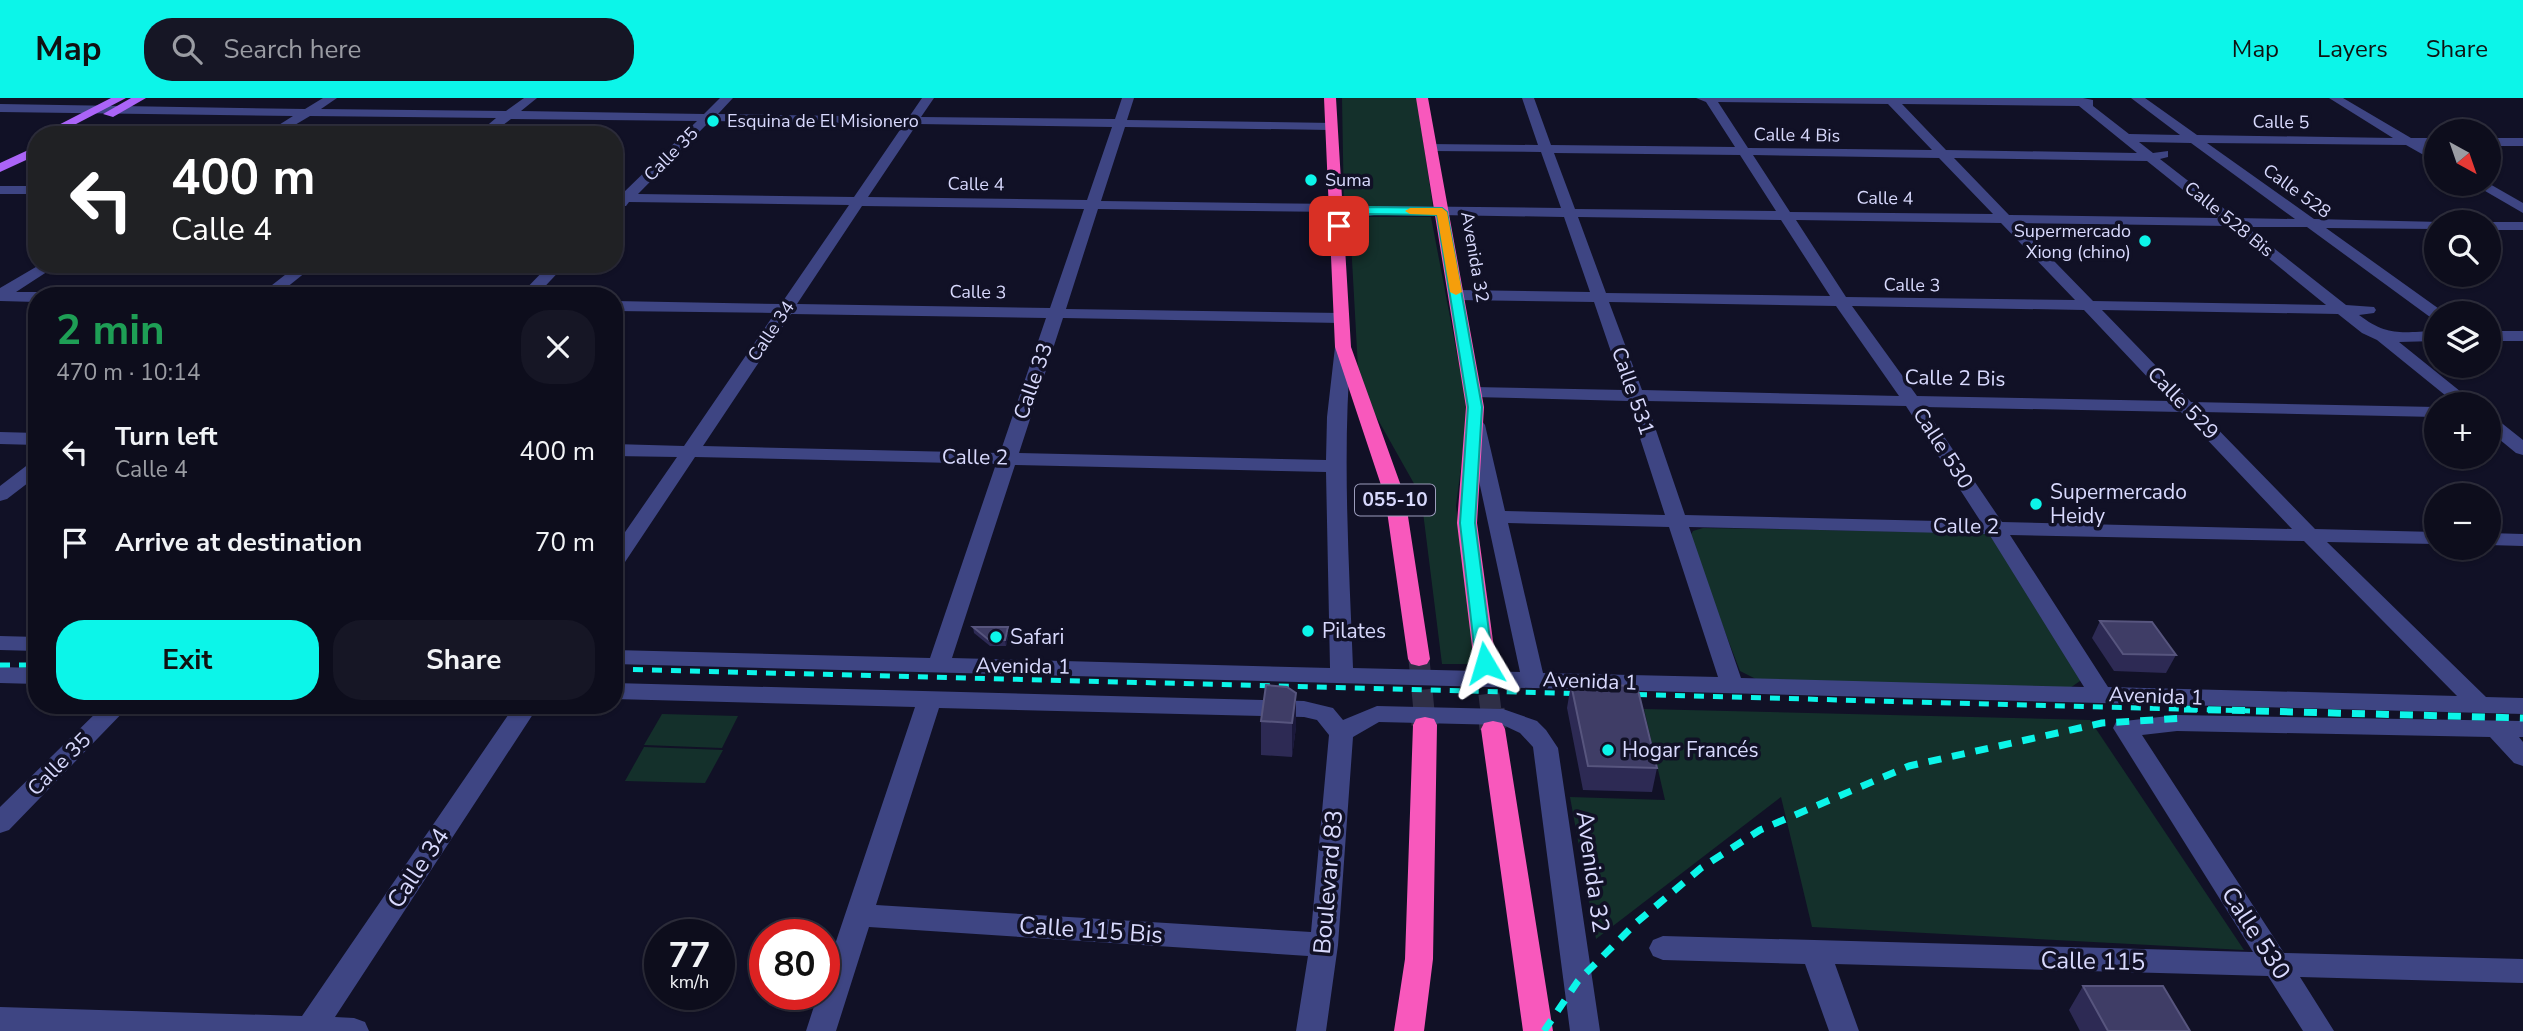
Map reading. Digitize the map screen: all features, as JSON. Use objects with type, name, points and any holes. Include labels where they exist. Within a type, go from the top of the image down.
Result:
[{"type":"highway","name":"055-10","points":[[1330,98],[1339,226],[1343,347],[1395,497],[1419,659]]},
{"type":"highway","name":"Avenida 32","points":[[1422,98],[1473,392],[1476,425],[1468,488],[1467,523],[1485,663]]},
{"type":"highway","points":[[1409,1031],[1419,959],[1425,725]]},
{"type":"highway","points":[[1493,729],[1538,1031]]},
{"type":"main road","points":[[81,126],[118,104],[140,98]]},
{"type":"main road","points":[[63,126],[96,110]]},
{"type":"main road","points":[[0,157],[28,143]]},
{"type":"main road","points":[[0,168],[28,154]]},
{"type":"street","points":[[284,126],[331,98]]},
{"type":"street","points":[[494,126],[531,98]]},
{"type":"street","name":"Calle 35","points":[[623,195],[727,98]]},
{"type":"street","name":"Calle 34","points":[[623,551],[928,98]]},
{"type":"street","name":"Calle 33","points":[[939,664],[1128,98]]},
{"type":"street","name":"Calle 531","points":[[1528,98],[1635,395],[1732,685]]},
{"type":"street","points":[[1700,98],[2087,101]]},
{"type":"street","name":"Calle 530","points":[[1710,98],[1842,303],[1911,400],[2101,695]]},
{"type":"street","name":"Calle 528","points":[[2137,98],[2424,305]]},
{"type":"street","points":[[2335,98],[2424,151]]},
{"type":"street","name":"Calle 529","points":[[1890,99],[2310,536],[2480,705]]},
{"type":"street","name":"Calle 528 Bis","points":[[2087,101],[2126,138],[2157,155],[2368,310],[2389,328],[2383,337]]},
{"type":"street","name":"Calle 528 Bis","points":[[2087,101],[2142,138],[2157,155],[2234,223],[2368,330],[2383,337],[2452,392]]},
{"type":"street","points":[[0,108],[96,110],[118,104],[307,112],[1330,126]]},
{"type":"street","name":"Calle 5","points":[[2126,138],[2424,142]]},
{"type":"street","points":[[2501,142],[2523,142]]},
{"type":"street","name":"Calle 4 Bis","points":[[1431,147],[1944,155],[2157,155]]},
{"type":"street","points":[[0,190],[28,190]]},
{"type":"street","points":[[2501,196],[2523,209]]},
{"type":"street","name":"Calle 4","points":[[623,198],[1338,208]]},
{"type":"street","name":"Calle 4","points":[[1339,226],[1352,215],[1370,211],[2424,225]]},
{"type":"street","points":[[2501,226],[2523,226]]},
{"type":"street","points":[[0,296],[37,273]]},
{"type":"street","points":[[278,287],[297,273]]},
{"type":"street","points":[[536,287],[550,273]]},
{"type":"street","name":"Calle 3","points":[[1457,295],[2368,310]]},
{"type":"street","points":[[0,296],[28,297]]},
{"type":"street","name":"Calle 3","points":[[623,306],[1341,318]]},
{"type":"street","points":[[2383,337],[2424,336]]},
{"type":"street","points":[[2501,336],[2523,337]]},
{"type":"street","points":[[1342,674],[1335,466],[1336,417],[1343,347]]},
{"type":"street","name":"Calle 2 Bis","points":[[1473,392],[2424,412]]},
{"type":"street","name":"Avenida 32","points":[[1476,425],[1533,679]]},
{"type":"street","points":[[2501,431],[2523,449]]},
{"type":"street","points":[[0,438],[28,439]]},
{"type":"street","name":"Calle 2","points":[[623,450],[1335,466]]},
{"type":"street","points":[[0,495],[28,474]]},
{"type":"street","name":"Calle 2","points":[[1496,517],[2424,538]]},
{"type":"street","points":[[2501,539],[2523,540]]},
{"type":"street","points":[[0,643],[28,644]]},
{"type":"street","name":"Avenida 1","points":[[623,657],[2523,706]]},
{"type":"street","points":[[0,676],[28,676]]},
{"type":"street","name":"Avenida 1","points":[[623,691],[1304,709],[1325,714],[1341,734]]},
{"type":"street","points":[[821,1031],[930,699]]},
{"type":"street","name":"Avenida 32","points":[[1341,734],[1366,717],[1387,713],[1503,717],[1530,727],[1546,748],[1586,1031]]},
{"type":"street","name":"Calle 35","points":[[0,823],[109,714]]},
{"type":"street","name":"Calle 34","points":[[309,1030],[521,714]]},
{"type":"street","name":"Avenida 1","points":[[2125,729],[2177,723],[2523,729]]},
{"type":"street","points":[[2496,728],[2523,757]]},
{"type":"street","name":"Calle 530","points":[[2125,729],[2319,1031]]},
{"type":"street","name":"Boulevard 83","points":[[1311,1031],[1324,945],[1341,734]]},
{"type":"street","name":"Calle 115 Bis","points":[[859,915],[1324,945]]},
{"type":"street","name":"Calle 115","points":[[1663,948],[2523,971]]},
{"type":"street","points":[[1816,953],[1844,1031]]},
{"type":"street","points":[[0,1020],[354,1031]]},
{"type":"green space","points":[[1342,98],[1417,98],[1433,208],[1368,207],[1344,213]]},
{"type":"green space","points":[[1367,217],[1431,217],[1468,412],[1456,506],[1476,664],[1442,664],[1421,496],[1359,386],[1350,224]]},
{"type":"green space","points":[[1703,528],[1985,533],[1994,536],[2081,675],[2080,681],[2070,688],[1758,680],[1740,671],[1689,538],[1693,531]]},
{"type":"green space","points":[[1644,709],[2090,720],[2244,950],[1812,927],[1781,797],[1596,939],[1570,797],[1665,800]]},
{"type":"green space","points":[[662,714],[738,716],[722,748],[644,745]]},
{"type":"green space","points":[[644,747],[723,750],[705,783],[625,781]]},
{"type":"building","points":[[2100,621],[2152,622],[2176,655],[2123,654]]},
{"type":"building","points":[[973,627],[1008,627],[1005,640],[989,640]]},
{"type":"building","name":"Hogar Francés","points":[[1571,684],[1637,686],[1657,768],[1588,766]]},
{"type":"building","points":[[1266,685],[1287,687],[1296,693],[1292,723],[1261,721]]},
{"type":"building","points":[[2083,986],[2163,986],[2190,1031],[2108,1031]]},
{"type":"tunnel","points":[[1419,659],[1424,711]]},
{"type":"tunnel","points":[[1485,663],[1491,711]]},
{"type":"tunnel","points":[[1424,709],[1425,725]]},
{"type":"tunnel","points":[[1491,709],[1493,729]]},
{"type":"railway","points":[[0,665],[28,665]]},
{"type":"railway","points":[[623,669],[1590,694]]},
{"type":"railway","points":[[1618,694],[2250,711]]},
{"type":"railway","points":[[2184,709],[2523,718]]},
{"type":"railway","points":[[1544,1031],[1578,981],[1637,922],[1701,868],[1760,830],[1909,766],[2102,723],[2186,718]]},
{"type":"slow traffic","points":[[1410,211],[1442,212],[1456,292]]},
{"type":"place","name":"Esquina de El Misionero","points":[[713,121]]},
{"type":"place","name":"Suma","points":[[1311,180]]},
{"type":"place","name":"Supermercado Xiong (chino)","points":[[2145,241]]},
{"type":"place","name":"Supermercado Heidy","points":[[2036,504]]},
{"type":"place","name":"Pilates","points":[[1308,631]]},
{"type":"place","name":"Safari","points":[[996,637]]},
{"type":"place","name":"Hogar Francés","points":[[1608,750]]},
{"type":"route","points":[[1339,226],[1352,215],[1370,211],[1442,212],[1475,407],[1476,425],[1468,488],[1467,523],[1485,663]]}]
